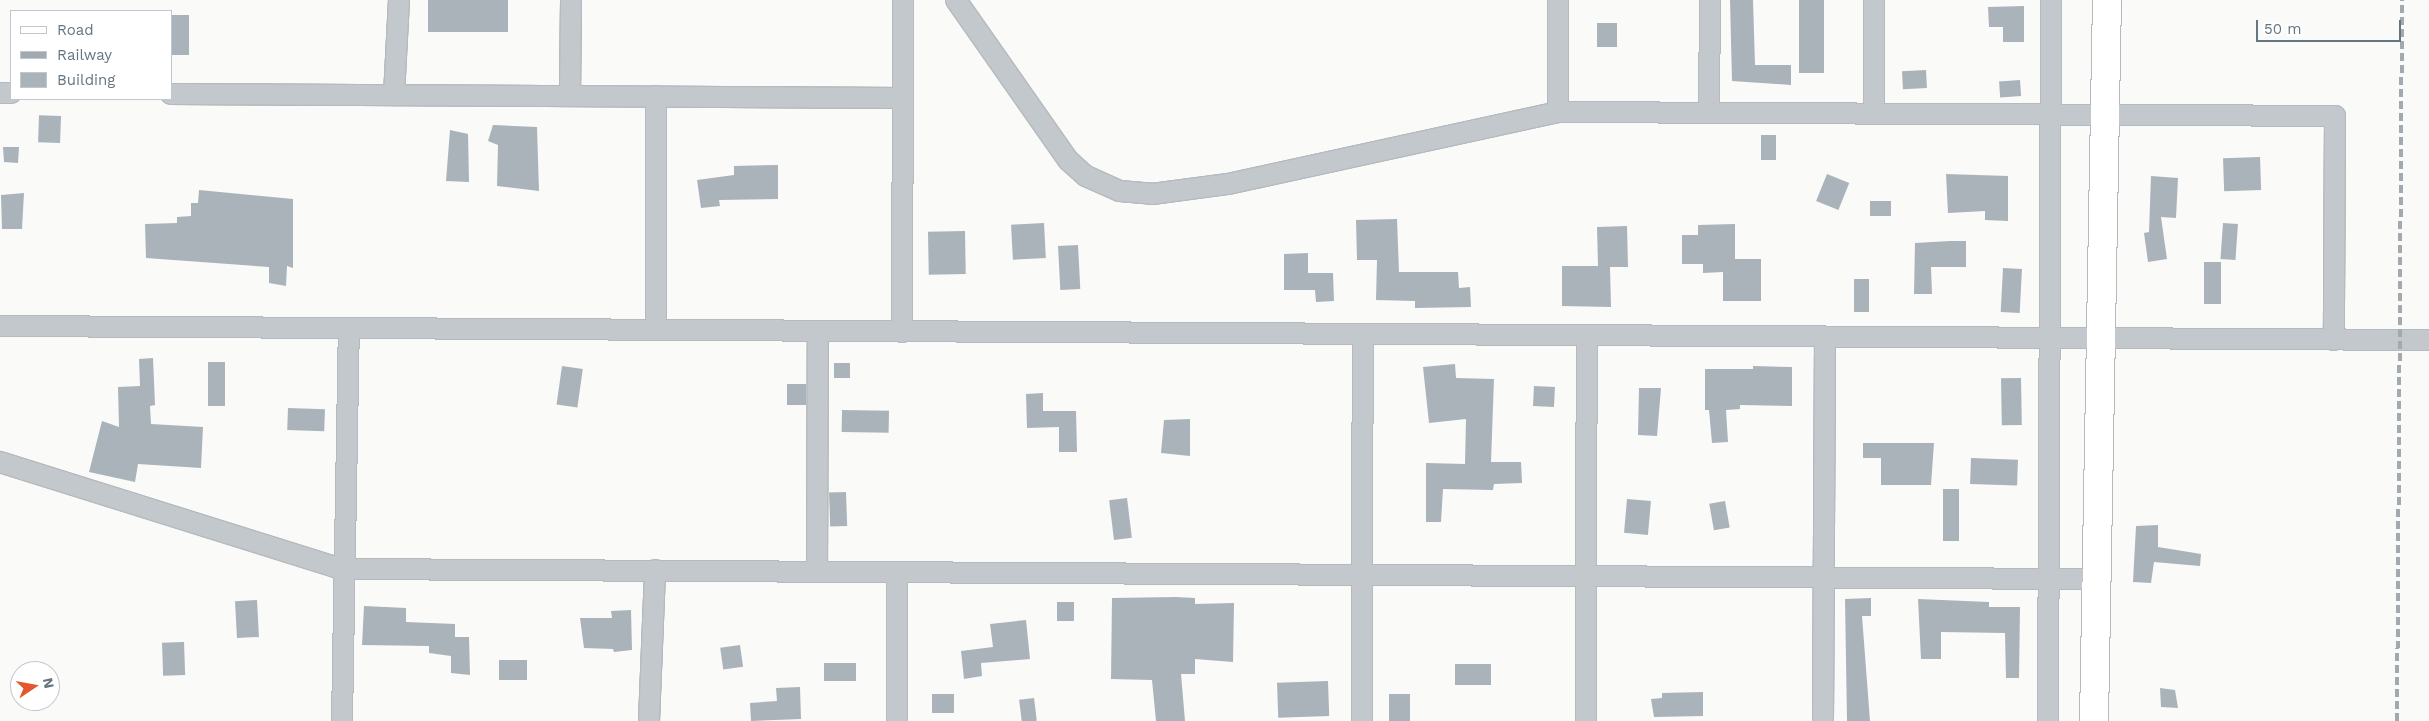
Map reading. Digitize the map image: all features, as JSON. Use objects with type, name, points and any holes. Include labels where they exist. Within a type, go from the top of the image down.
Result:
[{"type":"main road","points":[[2094,721],[2107,0]]},
{"type":"street","points":[[394,95],[399,0]]},
{"type":"street","points":[[570,96],[571,0]]},
{"type":"street","points":[[902,332],[903,0]]},
{"type":"street","points":[[956,0],[1068,160],[1086,176],[1120,191],[1152,194],[1228,184],[1558,112],[2335,116],[2334,340]]},
{"type":"street","points":[[1558,0],[1558,112]]},
{"type":"street","points":[[1709,113],[1710,0]]},
{"type":"street","points":[[1874,0],[1874,114]]},
{"type":"street","points":[[2048,721],[2051,0]]},
{"type":"street","points":[[172,94],[902,98]]},
{"type":"street","points":[[656,96],[656,330]]},
{"type":"street","points":[[0,326],[2429,340]]},
{"type":"street","points":[[342,721],[342,569],[349,328]]},
{"type":"street","points":[[817,571],[818,331]]},
{"type":"street","points":[[1362,721],[1363,334]]},
{"type":"street","points":[[1586,721],[1587,335]]},
{"type":"street","points":[[1823,721],[1824,337]]},
{"type":"street","points":[[0,462],[342,569],[2096,579]]},
{"type":"street","points":[[649,721],[655,570]]},
{"type":"street","points":[[897,721],[898,572]]},
{"type":"building","points":[[428,0],[508,0],[508,32],[428,32]]},
{"type":"building","points":[[1730,0],[1753,0],[1755,65],[1791,65],[1791,85],[1732,81]]},
{"type":"building","points":[[1799,0],[1824,0],[1824,73],[1799,73]]},
{"type":"building","points":[[2024,6],[2024,42],[2003,42],[2003,27],[1989,27],[1988,7]]},
{"type":"building","points":[[172,15],[189,15],[189,55],[172,55]]},
{"type":"building","points":[[1597,23],[1617,23],[1617,47],[1597,47]]},
{"type":"building","points":[[1926,70],[1927,88],[1903,89],[1902,71]]},
{"type":"building","points":[[2020,80],[2021,96],[2000,97],[1999,81]]},
{"type":"building","points":[[39,115],[61,116],[60,143],[38,142]]},
{"type":"building","points":[[493,125],[537,127],[539,191],[497,186],[498,145],[488,141]]},
{"type":"building","points":[[450,130],[468,134],[469,182],[446,181]]},
{"type":"building","points":[[1761,135],[1776,135],[1776,160],[1761,160]]},
{"type":"building","points":[[3,147],[19,147],[18,163],[4,162]]},
{"type":"building","points":[[2260,157],[2261,190],[2224,191],[2223,158]]},
{"type":"building","points":[[778,165],[778,199],[719,200],[720,206],[701,208],[697,180],[734,175],[734,166]]},
{"type":"building","points":[[1827,174],[1849,183],[1838,210],[1816,201]]},
{"type":"building","points":[[1946,174],[2008,176],[2008,221],[1985,220],[1985,211],[1948,213]]},
{"type":"building","points":[[2151,176],[2178,178],[2176,218],[2161,217],[2167,259],[2148,262],[2144,233],[2149,232]]},
{"type":"building","points":[[199,190],[293,199],[293,268],[287,266],[286,286],[269,283],[269,267],[146,258],[145,224],[177,223],[177,217],[191,216],[191,203],[198,203]]},
{"type":"building","points":[[24,193],[22,229],[2,229],[1,195]]},
{"type":"building","points":[[1870,201],[1891,201],[1891,216],[1870,216]]},
{"type":"building","points":[[1397,219],[1399,272],[1458,272],[1459,288],[1470,287],[1471,307],[1415,308],[1415,301],[1376,300],[1377,260],[1357,260],[1356,220]]},
{"type":"building","points":[[1044,223],[1046,258],[1013,260],[1011,225]]},
{"type":"building","points":[[2223,223],[2238,224],[2235,260],[2220,259]]},
{"type":"building","points":[[1735,224],[1735,259],[1761,259],[1761,301],[1723,301],[1723,272],[1703,273],[1703,264],[1682,264],[1682,235],[1698,235],[1698,225]]},
{"type":"building","points":[[1627,226],[1628,267],[1610,267],[1611,307],[1562,306],[1562,266],[1598,266],[1597,227]]},
{"type":"building","points":[[965,231],[966,274],[929,275],[928,232]]},
{"type":"building","points":[[1966,241],[1966,267],[1931,267],[1932,294],[1914,294],[1915,243]]},
{"type":"building","points":[[1078,245],[1080,289],[1060,290],[1058,246]]},
{"type":"building","points":[[1308,253],[1308,273],[1333,273],[1334,301],[1316,302],[1315,290],[1284,290],[1284,254]]},
{"type":"building","points":[[2204,262],[2221,262],[2221,304],[2204,304]]},
{"type":"building","points":[[2003,268],[2022,269],[2020,313],[2001,312]]},
{"type":"building","points":[[1854,279],[1869,279],[1869,312],[1854,312]]},
{"type":"building","points":[[153,358],[155,405],[150,406],[151,424],[203,427],[201,468],[138,464],[135,482],[89,472],[102,421],[119,427],[118,387],[140,386],[139,359]]},
{"type":"building","points":[[208,362],[225,362],[225,406],[208,406]]},
{"type":"building","points":[[834,363],[850,363],[850,378],[834,378]]},
{"type":"building","points":[[1455,364],[1456,378],[1494,379],[1491,462],[1521,462],[1522,483],[1494,484],[1493,490],[1443,489],[1441,522],[1426,522],[1426,463],[1465,464],[1466,419],[1429,423],[1423,367]]},
{"type":"building","points":[[562,366],[583,369],[577,408],[557,405]]},
{"type":"building","points":[[1753,366],[1792,367],[1792,406],[1740,405],[1740,409],[1726,410],[1728,442],[1712,443],[1709,410],[1705,410],[1705,369],[1753,369]]},
{"type":"building","points":[[2001,378],[2021,378],[2022,425],[2002,425]]},
{"type":"building","points":[[787,384],[806,384],[806,405],[787,405]]},
{"type":"building","points":[[1534,386],[1555,387],[1554,407],[1533,406]]},
{"type":"building","points":[[1639,388],[1661,388],[1657,436],[1638,435]]},
{"type":"building","points":[[1043,393],[1043,411],[1076,411],[1077,452],[1059,452],[1059,427],[1027,428],[1026,394]]},
{"type":"building","points":[[288,408],[325,409],[324,431],[287,430]]},
{"type":"building","points":[[842,410],[889,411],[889,433],[842,432]]},
{"type":"building","points":[[1190,419],[1190,456],[1161,453],[1164,420]]},
{"type":"building","points":[[1863,443],[1934,443],[1931,485],[1881,485],[1881,458],[1863,458]]},
{"type":"building","points":[[1971,458],[2018,460],[2017,486],[1970,484]]},
{"type":"building","points":[[1943,489],[1959,489],[1959,541],[1943,541]]},
{"type":"building","points":[[846,492],[847,526],[830,527],[829,493]]},
{"type":"building","points":[[1127,498],[1132,538],[1114,540],[1109,500]]},
{"type":"building","points":[[1627,499],[1651,501],[1648,535],[1624,533]]},
{"type":"building","points":[[1725,501],[1730,528],[1714,530],[1709,504]]},
{"type":"building","points":[[2158,525],[2158,547],[2201,554],[2200,566],[2154,562],[2151,583],[2133,582],[2136,526]]},
{"type":"building","points":[[1112,598],[1195,598],[1195,604],[1234,603],[1233,662],[1195,659],[1195,674],[1181,674],[1185,721],[1156,721],[1152,680],[1111,679]]},
{"type":"building","points":[[1871,598],[1871,616],[1862,616],[1870,721],[1847,721],[1845,599]]},
{"type":"building","points":[[1918,599],[1989,602],[1989,607],[2020,607],[2019,678],[2006,678],[2005,633],[1941,632],[1941,659],[1921,659]]},
{"type":"building","points":[[257,600],[259,637],[237,638],[235,601]]},
{"type":"building","points":[[1057,602],[1074,602],[1074,621],[1057,621]]},
{"type":"building","points":[[364,606],[406,608],[406,622],[455,624],[455,637],[469,637],[470,675],[451,673],[451,656],[429,653],[429,646],[362,645]]},
{"type":"building","points":[[631,610],[632,650],[614,652],[613,649],[584,648],[580,618],[612,618],[611,611]]},
{"type":"building","points":[[1026,620],[1030,659],[981,663],[982,676],[964,679],[961,651],[993,647],[990,624]]},
{"type":"building","points":[[184,642],[185,675],[163,676],[162,643]]},
{"type":"building","points":[[740,645],[743,667],[723,670],[720,648]]},
{"type":"building","points":[[499,660],[527,660],[527,680],[499,680]]},
{"type":"building","points":[[824,663],[856,663],[856,681],[824,681]]},
{"type":"building","points":[[1455,664],[1491,664],[1491,685],[1455,685]]},
{"type":"building","points":[[1328,681],[1329,716],[1278,718],[1277,683]]},
{"type":"building","points":[[800,687],[801,719],[751,721],[750,703],[777,701],[776,688]]},
{"type":"building","points":[[2160,688],[2175,690],[2178,708],[2161,707]]},
{"type":"building","points":[[1703,692],[1703,716],[1654,717],[1651,699],[1662,698],[1662,693]]},
{"type":"building","points":[[932,694],[954,694],[954,713],[932,713]]},
{"type":"building","points":[[1389,694],[1410,694],[1410,721],[1389,721]]},
{"type":"building","points":[[1034,698],[1037,721],[1022,721],[1019,700]]},
{"type":"railway","points":[[2397,721],[2402,0]]}]
